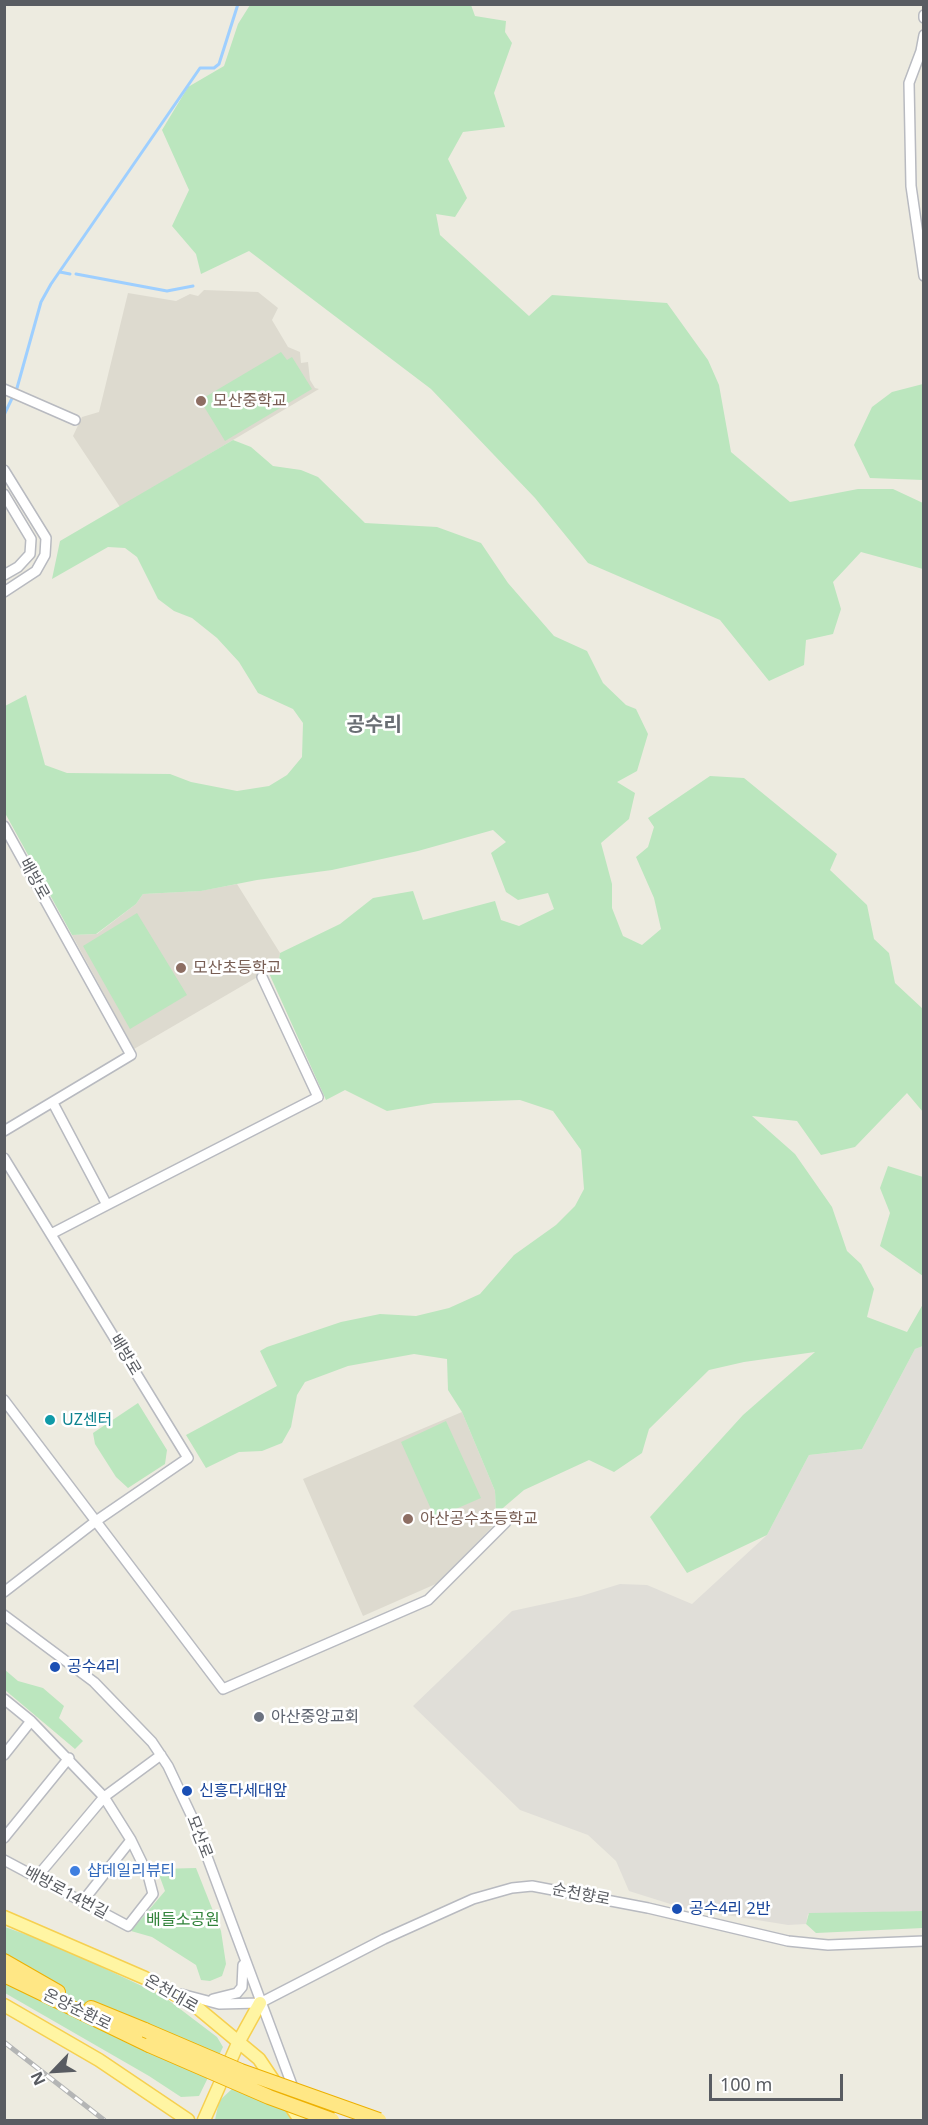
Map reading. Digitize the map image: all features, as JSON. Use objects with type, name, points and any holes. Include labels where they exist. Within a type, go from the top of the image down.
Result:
[{"type":"highway","name":"온양순환로","points":[[4,1961],[74,2001],[241,2071],[379,2121]]},
{"type":"highway","name":"온양순환로","points":[[4,1976],[149,2046],[332,2121]]},
{"type":"main road","name":"온천대로","points":[[4,1917],[110,1962],[172,1992],[219,2023],[239,2040],[271,2074],[302,2121]]},
{"type":"main road","points":[[204,2121],[239,2040],[260,2003]]},
{"type":"main road","points":[[4,2005],[99,2060],[189,2121]]},
{"type":"street","points":[[924,35],[921,51],[909,83],[909,94],[911,186],[924,276]]},
{"type":"street","points":[[6,389],[75,420]]},
{"type":"street","points":[[4,470],[46,538],[45,555],[36,571],[4,592]]},
{"type":"street","points":[[4,494],[31,539],[30,554],[18,567],[4,575]]},
{"type":"street","name":"배방로","points":[[4,826],[131,1055],[4,1131]]},
{"type":"street","points":[[51,1234],[318,1097],[262,976]]},
{"type":"street","points":[[53,1103],[107,1205]]},
{"type":"street","name":"배방로","points":[[4,1158],[188,1458],[96,1521]]},
{"type":"street","points":[[4,1401],[223,1689],[428,1600],[506,1522]]},
{"type":"street","points":[[4,1592],[96,1521]]},
{"type":"street","name":"모산로","points":[[4,1615],[94,1682],[152,1742],[161,1755],[193,1819],[260,2003],[284,2059],[302,2121]]},
{"type":"street","points":[[4,1699],[32,1721],[69,1758],[104,1797],[131,1840],[83,1901]]},
{"type":"street","points":[[4,1755],[32,1721]]},
{"type":"street","points":[[36,1878],[104,1797],[161,1755]]},
{"type":"street","points":[[4,1838],[69,1758]]},
{"type":"street","name":"배방로14번길","points":[[4,1860],[128,1926],[153,1894],[148,1875],[131,1840]]},
{"type":"street","name":"순천향로","points":[[260,2003],[436,1915],[494,1892],[532,1886],[648,1908],[789,1941],[828,1945],[924,1941]]},
{"type":"street","points":[[201,1998],[216,1999],[237,1993],[242,1987],[242,1954]]},
{"type":"street","points":[[172,1992],[234,2005],[260,2003]]},
{"type":"shaded area","name":"모산중학교","points":[[204,290],[258,292],[278,308],[272,320],[288,347],[300,352],[301,363],[308,362],[310,380],[315,388],[319,389],[120,507],[73,436],[82,417],[99,412],[128,293],[176,301],[190,294],[198,296]]},
{"type":"shaded area","name":"모산초등학교","points":[[237,884],[280,953],[278,965],[134,1049],[72,935],[97,934],[136,904],[143,894],[200,891]]},
{"type":"shaded area","points":[[923,1346],[923,1911],[808,1914],[806,1924],[788,1925],[683,1908],[629,1891],[616,1861],[588,1835],[520,1810],[413,1706],[512,1611],[581,1596],[620,1584],[647,1585],[692,1604],[767,1535],[809,1455],[862,1449],[915,1349]]},
{"type":"shaded area","name":"아산공수초등학교","points":[[462,1412],[495,1491],[494,1525],[438,1583],[363,1616],[303,1479]]},
{"type":"green space","points":[[250,5],[471,5],[475,16],[506,21],[505,32],[512,43],[494,93],[505,127],[463,132],[448,159],[467,198],[455,217],[436,214],[440,235],[529,316],[552,295],[667,303],[708,360],[719,385],[731,452],[790,502],[858,489],[893,489],[923,503],[923,569],[861,552],[833,582],[841,609],[833,634],[806,640],[804,665],[769,681],[720,620],[588,563],[535,498],[431,389],[249,251],[201,274],[196,254],[172,226],[189,190],[162,130],[188,87],[224,66],[238,24]]},
{"type":"green space","points":[[281,352],[287,360],[292,357],[312,389],[225,441],[200,400]]},
{"type":"green space","points":[[923,384],[923,480],[870,478],[854,445],[872,407],[892,392]]},
{"type":"green space","points":[[233,440],[251,447],[273,466],[301,470],[318,477],[365,523],[437,527],[481,543],[508,583],[554,636],[587,651],[603,683],[626,705],[636,709],[648,734],[637,771],[617,782],[635,793],[629,819],[601,843],[612,884],[612,908],[623,936],[642,945],[661,929],[654,898],[636,857],[648,847],[654,827],[648,818],[710,776],[744,778],[837,854],[830,870],[867,905],[874,939],[889,953],[895,983],[923,1009],[923,1112],[907,1093],[855,1147],[821,1155],[797,1121],[752,1116],[795,1154],[832,1207],[847,1251],[861,1264],[874,1289],[867,1317],[907,1332],[923,1304],[923,1346],[915,1349],[862,1449],[809,1455],[767,1535],[687,1573],[650,1517],[743,1415],[815,1352],[744,1362],[709,1370],[649,1429],[642,1453],[614,1472],[589,1460],[524,1490],[496,1514],[495,1491],[462,1412],[448,1390],[447,1359],[414,1354],[348,1366],[305,1382],[297,1395],[291,1427],[282,1443],[262,1451],[239,1452],[206,1468],[186,1435],[277,1386],[260,1351],[267,1347],[341,1322],[380,1314],[416,1316],[449,1308],[480,1294],[514,1255],[556,1225],[575,1206],[584,1189],[581,1150],[553,1111],[520,1100],[434,1103],[387,1111],[345,1090],[326,1100],[268,971],[278,965],[280,953],[340,924],[373,898],[413,891],[423,920],[495,901],[501,920],[519,926],[554,909],[548,893],[518,900],[506,892],[491,853],[506,842],[493,830],[418,851],[332,870],[257,880],[201,891],[143,894],[136,904],[96,934],[72,935],[5,813],[5,706],[26,695],[45,765],[67,773],[170,774],[191,782],[237,791],[269,786],[287,775],[302,757],[303,723],[293,709],[258,693],[239,662],[217,638],[192,618],[174,611],[158,599],[137,557],[125,548],[108,547],[52,579],[60,541]]},
{"type":"green space","points":[[137,913],[187,995],[130,1029],[83,946]]},
{"type":"green space","points":[[888,1166],[923,1177],[923,1276],[880,1246],[890,1213],[880,1188]]},
{"type":"green space","points":[[138,1403],[167,1450],[165,1464],[128,1488],[116,1477],[95,1444],[93,1433]]},
{"type":"green space","points":[[446,1421],[481,1498],[435,1518],[401,1442]]},
{"type":"green space","points":[[4,1669],[18,1681],[43,1688],[64,1706],[59,1718],[83,1741],[75,1749],[5,1690]]},
{"type":"green space","name":"배들소공원","points":[[196,1868],[221,1931],[226,1964],[222,1976],[210,1981],[201,1980],[196,1965],[152,1937],[131,1931],[165,1891],[157,1869]]},
{"type":"green space","points":[[923,1911],[923,1928],[816,1933],[806,1924],[809,1913]]},
{"type":"green space","points":[[5,1927],[53,1944],[163,1996],[217,2037],[223,2047],[199,2096],[181,2097],[149,2076],[5,1993]]},
{"type":"green space","points":[[247,2075],[267,2078],[292,2120],[215,2120],[219,2101]]},
{"type":"waterway","points":[[4,415],[17,388],[41,302],[51,284],[200,68],[214,68],[219,64],[238,4]]},
{"type":"waterway","points":[[60,272],[70,274]]},
{"type":"waterway","points":[[76,274],[167,291],[193,286]]},
{"type":"railway","points":[[4,2042],[104,2120]]},
{"type":"place","name":"모산중학교","points":[[201,401]]},
{"type":"place","name":"모산초등학교","points":[[181,968]]},
{"type":"place","name":"UZ센터","points":[[50,1420]]},
{"type":"place","name":"아산공수초등학교","points":[[408,1519]]},
{"type":"place","name":"공수4리","points":[[55,1667]]},
{"type":"place","name":"아산중앙교회","points":[[259,1717]]},
{"type":"place","name":"신흥다세대앞","points":[[187,1791]]},
{"type":"place","name":"샵데일리뷰티","points":[[75,1871]]},
{"type":"place","name":"공수4리 2반","points":[[677,1909]]},
{"type":"district","name":"공수리","points":[[374,725]]}]
